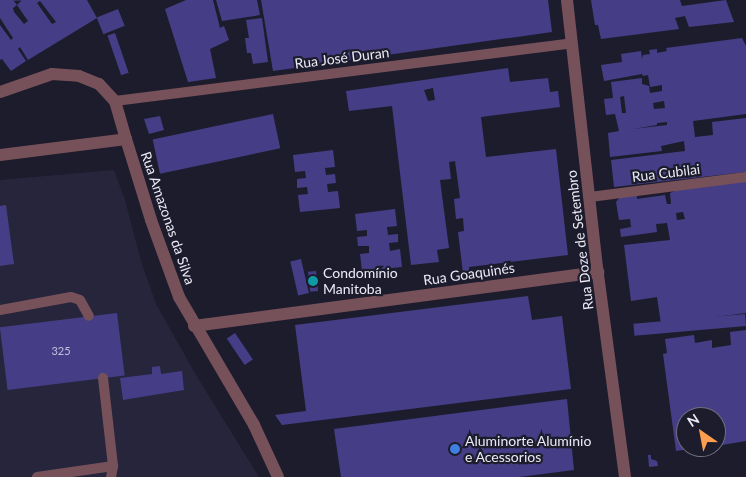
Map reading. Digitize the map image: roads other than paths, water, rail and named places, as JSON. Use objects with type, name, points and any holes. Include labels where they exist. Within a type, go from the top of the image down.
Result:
[{"type":"street","name":"Rua Doze de Setembro","points":[[567,0],[598,272],[625,477]]},
{"type":"street","name":"Rua Amazonas da Silva","points":[[0,92],[52,74],[79,76],[99,84],[115,101],[167,267],[179,297],[194,326],[254,425],[278,477]]},
{"type":"street","points":[[0,155],[126,139]]},
{"type":"street","name":"Rua Goaquinés","points":[[194,326],[598,272]]},
{"type":"lane","name":"Rua José Duran","points":[[115,101],[572,43]]},
{"type":"lane","name":"Rua Cubilai","points":[[590,197],[746,177]]},
{"type":"lane","points":[[0,310],[71,298],[80,300],[89,316]]},
{"type":"lane","points":[[103,378],[113,466],[111,477]]},
{"type":"lane","points":[[37,477],[113,466]]},
{"type":"place","name":"Condomínio Manitoba","points":[[313,281]]},
{"type":"place","name":"Aluminorte Alumínio e Acessorios","points":[[455,449]]}]
